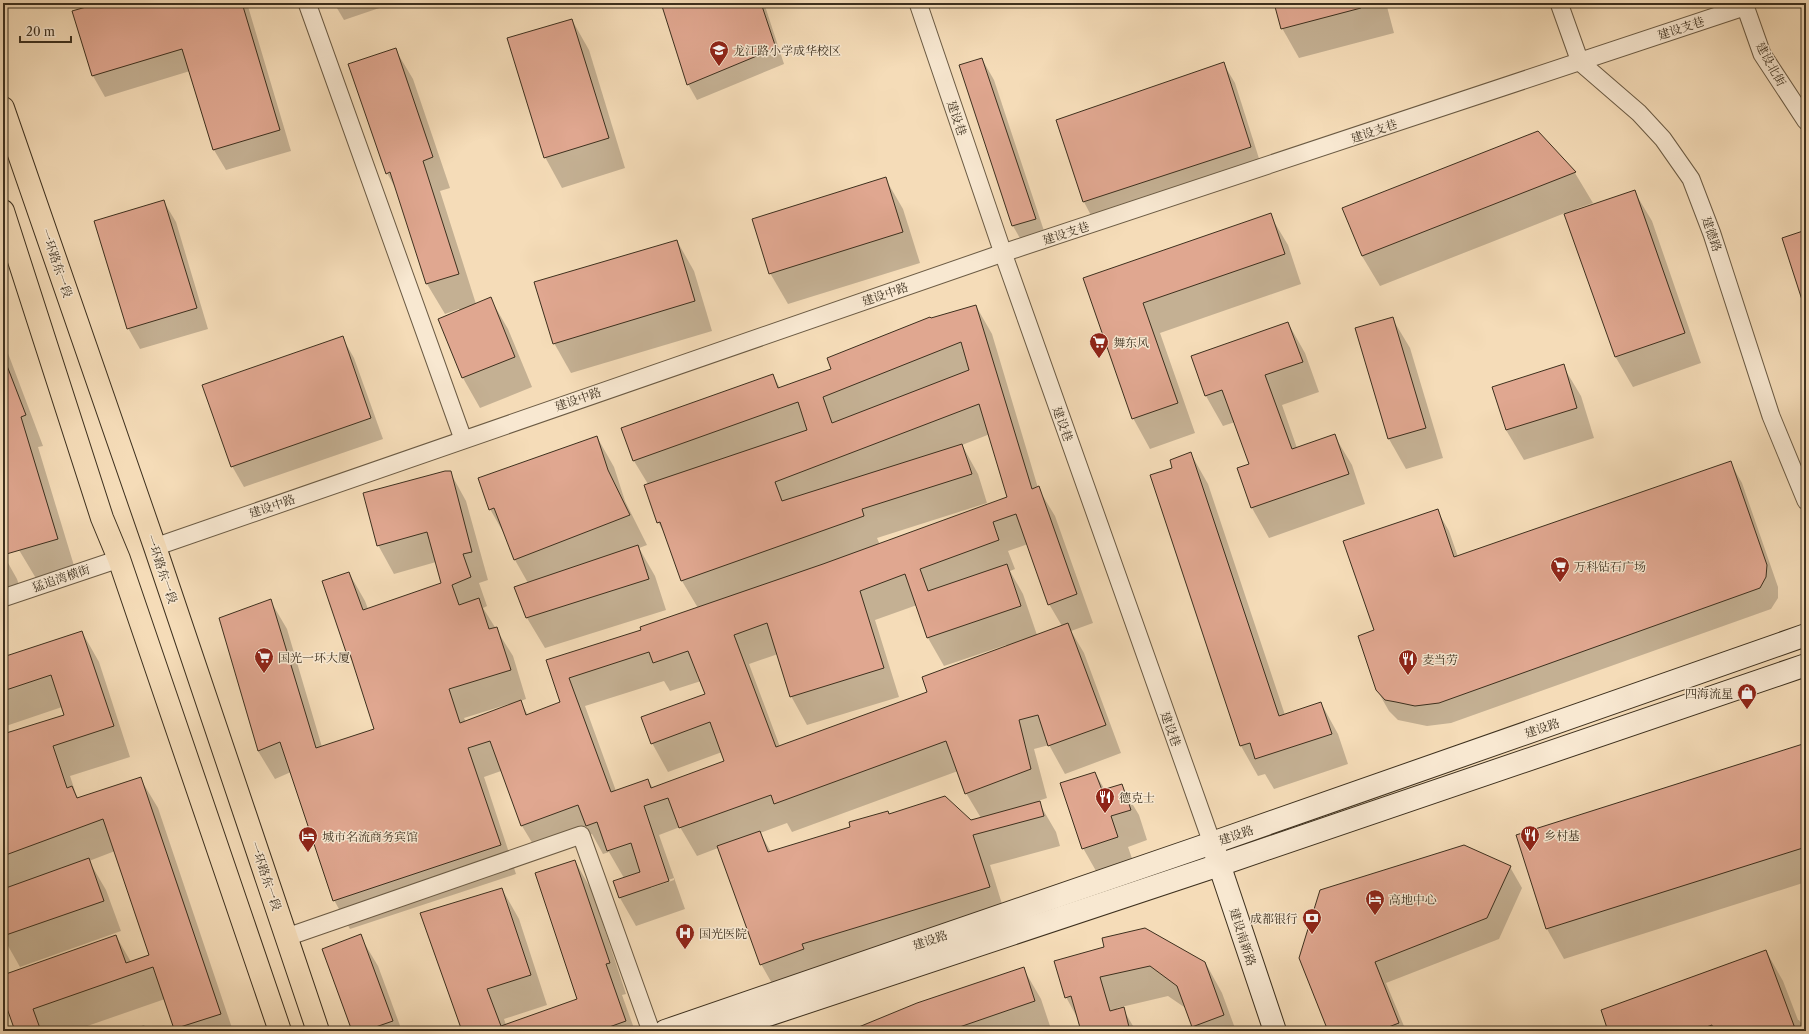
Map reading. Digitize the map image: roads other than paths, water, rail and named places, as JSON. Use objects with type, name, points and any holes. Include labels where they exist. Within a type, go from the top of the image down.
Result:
[{"type":"main road","name":"一环路东一段","points":[[3,108],[155,547],[318,1031]]},
{"type":"main road","points":[[3,212],[102,518],[119,559],[280,1031]]},
{"type":"street","points":[[307,3],[463,439]]},
{"type":"street","name":"建设巷","points":[[918,3],[1003,253],[1212,843]]},
{"type":"street","points":[[1559,3],[1580,62]]},
{"type":"street","name":"建设支巷","points":[[1003,253],[1580,62],[1744,5]]},
{"type":"street","name":"建设北街","points":[[1744,5],[1762,54],[1806,121]]},
{"type":"street","name":"建德路","points":[[1580,62],[1639,112],[1663,139],[1691,179],[1712,234],[1770,416],[1806,501]]},
{"type":"street","name":"建设中路","points":[[155,547],[1003,253]]},
{"type":"street","name":"猛追湾横街","points":[[3,598],[119,559]]},
{"type":"street","name":"建设路","points":[[665,1031],[1212,843],[1806,635]]},
{"type":"street","name":"建设路","points":[[720,1031],[1220,864],[1806,665]]},
{"type":"street","points":[[287,937],[581,835],[651,1031]]},
{"type":"street","name":"建设南新路","points":[[1212,843],[1274,1031]]},
{"type":"place","name":"龙江路小学成华校区","points":[[719,67]]},
{"type":"place","name":"舞东风","points":[[1099,359]]},
{"type":"place","name":"万科钻石广场","points":[[1560,583]]},
{"type":"place","name":"国光一环大厦","points":[[264,674]]},
{"type":"place","name":"麦当劳","points":[[1408,676]]},
{"type":"place","name":"四海流星","points":[[1747,710]]},
{"type":"place","name":"德克士","points":[[1105,814]]},
{"type":"place","name":"乡村基","points":[[1530,852]]},
{"type":"place","name":"城市名流商务宾馆","points":[[308,853]]},
{"type":"place","name":"高地中心","points":[[1375,916]]},
{"type":"place","name":"成都银行","points":[[1312,935]]},
{"type":"place","name":"国光医院","points":[[685,950]]}]
